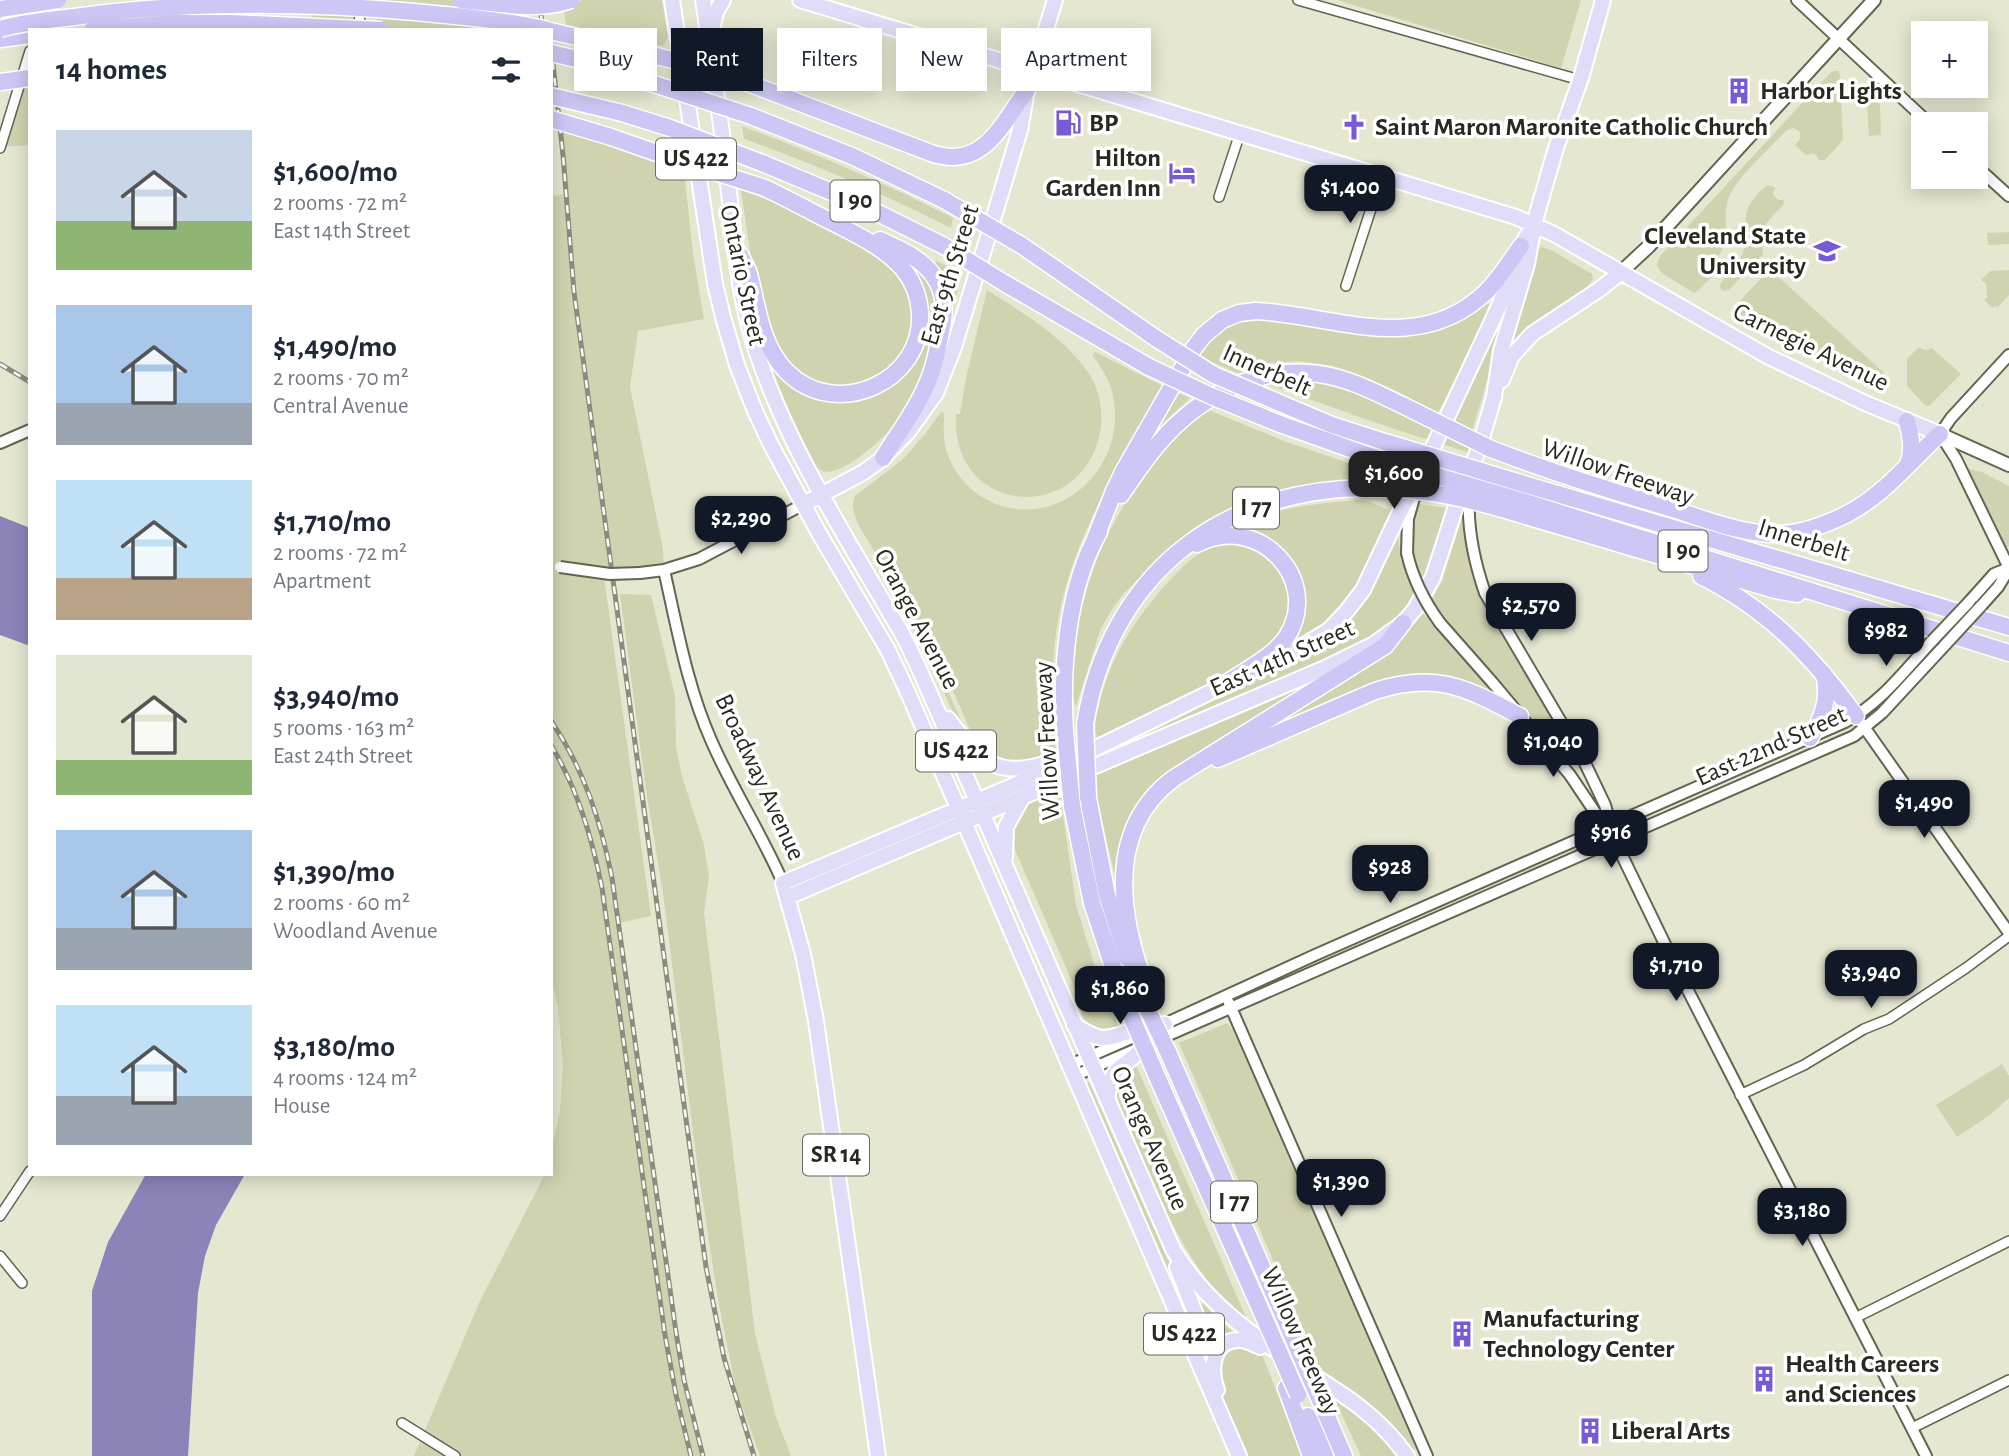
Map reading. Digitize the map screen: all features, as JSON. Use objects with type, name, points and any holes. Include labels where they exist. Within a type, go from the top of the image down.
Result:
[{"type":"highway","points":[[0,9],[58,0]]},
{"type":"highway","points":[[461,0],[543,6],[571,0]]},
{"type":"highway","points":[[0,29],[20,23],[119,10],[277,4],[419,12],[538,28]]},
{"type":"highway","points":[[115,28],[173,23],[230,23],[339,28]]},
{"type":"highway","points":[[553,31],[647,53],[748,83],[931,153],[953,158],[966,157],[984,147],[1026,91]]},
{"type":"highway","points":[[0,39],[28,35]]},
{"type":"highway","name":"Innerbelt","points":[[553,53],[593,63],[751,116],[852,156],[944,200],[1021,245],[1214,375],[1332,425],[1385,442],[1530,473],[1757,551],[2009,627]]},
{"type":"highway","points":[[0,82],[28,78]]},
{"type":"highway","name":"Innerbelt","points":[[553,96],[670,128],[858,203],[944,246],[1149,367],[1280,424],[1520,508],[1780,580],[2009,653]]},
{"type":"highway","points":[[553,120],[769,190],[841,220],[907,254],[927,268],[940,288],[944,303],[944,321],[930,377],[883,458]]},
{"type":"highway","points":[[734,246],[748,272],[768,344],[782,366],[798,381],[829,394],[856,394],[888,380],[906,362],[917,338],[919,309],[913,285],[903,268],[887,253],[866,240],[769,190]]},
{"type":"highway","points":[[1095,539],[1129,462],[1194,348],[1215,324],[1239,313],[1256,311],[1376,329],[1398,329],[1431,323],[1447,318],[1474,302],[1494,283],[1521,246]]},
{"type":"highway","name":"Willow Freeway","points":[[1325,1456],[1292,1392],[1258,1311],[1213,1220],[1185,1141],[1124,1000],[1092,903],[1072,806],[1065,732],[1063,672],[1077,589],[1095,539],[1119,498],[1149,456],[1171,430],[1197,407],[1251,379],[1286,372],[1320,374],[1353,383],[1404,406],[1530,473]]},
{"type":"highway","points":[[1907,421],[1912,443],[1907,466]]},
{"type":"highway","points":[[1530,473],[1570,478],[1720,524],[1782,534],[1807,530],[1848,513],[1872,498],[1940,435]]},
{"type":"highway","name":"Willow Freeway","points":[[1346,1456],[1124,949],[1107,895],[1088,798],[1085,724],[1094,680],[1110,640],[1132,602],[1163,566],[1200,534],[1221,522],[1259,506],[1304,493],[1364,488],[1436,492],[1520,508],[1657,556],[1775,590],[1844,602]]},
{"type":"highway","points":[[1163,566],[1201,541],[1238,535],[1256,540],[1271,549],[1289,571],[1297,606],[1286,638],[1269,655],[1223,686]]},
{"type":"highway","points":[[1657,556],[1710,580],[1755,608],[1783,630],[1823,672],[1861,722]]},
{"type":"highway","points":[[1144,991],[1128,919],[1124,879],[1126,854],[1133,830],[1143,810],[1174,778],[1385,646],[1403,623]]},
{"type":"highway","points":[[1810,738],[1826,703],[1827,689],[1823,672]]},
{"type":"highway","points":[[1174,778],[1375,691],[1398,684],[1434,682],[1461,687],[1520,716]]},
{"type":"highway","points":[[1292,1392],[1311,1456]]},
{"type":"main road","name":"Ontario Street","points":[[671,0],[720,309],[755,411],[804,504]]},
{"type":"main road","name":"Ontario Street","points":[[703,0],[707,28]]},
{"type":"main road","points":[[712,28],[716,12],[723,0]]},
{"type":"main road","name":"Carnegie Avenue","points":[[800,0],[1001,60]]},
{"type":"main road","name":"East 9th Street","points":[[1046,28],[1055,0]]},
{"type":"main road","name":"East 14th Street","points":[[785,890],[984,815],[1342,660],[1374,644],[1403,623],[1415,609],[1433,577],[1456,506],[1485,448],[1501,351],[1527,264],[1534,224],[1603,0]]},
{"type":"main road","points":[[1494,397],[1513,356],[1525,340],[1540,327],[1600,289],[1648,247],[1874,0]]},
{"type":"main road","name":"Ontario Street","points":[[716,91],[734,246],[745,311],[766,380],[790,435],[822,495]]},
{"type":"main road","name":"East 9th Street","points":[[804,504],[864,472],[883,458],[929,405],[942,380],[986,243],[1020,130],[1027,91]]},
{"type":"main road","name":"Carnegie Avenue","points":[[1102,91],[1499,210],[1534,224],[1767,356],[2009,465]]},
{"type":"main road","name":"East 14th Street","points":[[785,890],[959,808],[1057,767],[1314,640],[1329,629],[1346,612],[1370,577],[1500,304],[1521,246],[1534,224]]},
{"type":"main road","name":"Orange Avenue","points":[[822,495],[906,641],[1166,1234],[1186,1270],[1207,1295],[1249,1332],[1342,1392],[1368,1413],[1407,1456]]},
{"type":"main road","name":"Orange Avenue","points":[[804,504],[888,650],[959,808],[1238,1456]]},
{"type":"main road","points":[[934,702],[973,751],[987,762],[1000,766],[1032,768],[1102,745]]},
{"type":"main road","points":[[1005,866],[1006,827],[1022,798]]},
{"type":"main road","name":"SR 14","points":[[785,890],[805,965],[825,1074],[878,1456]]},
{"type":"main road","points":[[1074,1025],[1091,1035],[1107,1039],[1165,1024]]},
{"type":"main road","points":[[1107,1099],[1111,1079],[1116,1070],[1152,1042]]},
{"type":"main road","points":[[1166,1234],[1200,1324],[1199,1335],[1188,1341]]},
{"type":"main road","points":[[1246,1456],[1213,1380],[1212,1363],[1216,1354],[1226,1345],[1240,1339],[1302,1368]]},
{"type":"street","points":[[37,28],[46,0]]},
{"type":"street","points":[[217,28],[227,0]]},
{"type":"street","points":[[358,28],[362,0]]},
{"type":"street","points":[[1298,0],[1580,80]]},
{"type":"street","points":[[1797,0],[1917,112]]},
{"type":"street","points":[[0,148],[28,57]]},
{"type":"street","points":[[1219,197],[1240,133]]},
{"type":"street","points":[[1346,286],[1382,175]]},
{"type":"street","points":[[1988,177],[2009,196]]},
{"type":"street","points":[[2009,355],[1951,418],[1940,435],[1956,459],[2009,568]]},
{"type":"street","points":[[0,443],[28,431]]},
{"type":"street","points":[[1485,448],[1470,488],[1468,509],[1475,564],[1490,603],[1584,761],[1605,805],[1615,841],[1740,1095],[1926,1456]]},
{"type":"street","points":[[1420,475],[1408,519],[1407,553],[1410,569],[1424,601],[1570,775],[1609,827]]},
{"type":"street","points":[[556,566],[610,574],[664,570],[711,554],[804,504]]},
{"type":"street","name":"East 22nd Street","points":[[1091,1062],[1152,1042],[1232,1008],[1848,739],[1866,710],[1994,574],[2009,568]]},
{"type":"street","name":"East 22nd Street","points":[[1072,1070],[1315,955],[1810,738],[1882,713],[1998,587],[2009,568]]},
{"type":"street","name":"Broadway Avenue","points":[[664,570],[687,669],[704,722],[725,769],[763,838],[785,890]]},
{"type":"street","points":[[1740,1095],[1804,1065],[1864,1029],[1889,1019],[1966,968],[2009,934],[1861,722]]},
{"type":"street","points":[[1226,996],[1427,1456]]},
{"type":"street","points":[[0,1216],[28,1174]]},
{"type":"street","points":[[1856,1318],[2009,1241]]},
{"type":"street","points":[[0,1256],[22,1283]]},
{"type":"street","points":[[1912,1429],[2009,1380]]},
{"type":"street","points":[[402,1423],[455,1456]]},
{"type":"green space","points":[[359,0],[350,28],[319,28],[305,5]]},
{"type":"green space","points":[[380,0],[475,0],[472,11],[473,28],[375,28]]},
{"type":"green space","points":[[582,0],[662,0],[668,37],[663,46],[657,45],[657,28],[580,28],[566,25],[564,11]]},
{"type":"green space","points":[[1337,0],[1581,0],[1561,68]]},
{"type":"green space","points":[[28,57],[28,145],[0,147]]},
{"type":"green space","points":[[1834,71],[1838,71],[1840,75],[1843,140],[1825,160],[1819,160],[1813,153],[1806,155],[1795,145],[1800,139],[1800,132],[1794,128],[1787,130],[1747,171],[1729,197],[1726,206],[1725,243],[1715,260],[1720,268],[1694,293],[1663,274],[1657,266],[1662,254]]},
{"type":"green space","points":[[1875,99],[1880,104],[1881,135],[1869,136],[1867,105]]},
{"type":"green space","points":[[564,123],[684,170],[693,253],[704,319],[638,331],[630,387],[663,549],[664,570],[604,577],[651,916],[619,923],[676,1332],[684,1380],[703,1456],[414,1456],[479,1303],[544,1176],[553,1176],[553,1144],[560,1111],[563,1066],[558,1008],[553,985],[553,196],[565,195],[560,129]]},
{"type":"green space","points":[[742,126],[849,169],[927,205],[953,218],[951,228],[849,180],[744,139]]},
{"type":"green space","points":[[1768,185],[1776,188],[1774,196],[1783,200],[1784,204],[1762,228],[1763,254],[1729,290],[1723,291],[1720,284],[1743,252],[1748,210],[1757,194]]},
{"type":"green space","points":[[741,190],[805,215],[851,238],[890,264],[903,279],[911,302],[911,329],[903,350],[890,367],[871,379],[851,385],[829,385],[808,378],[789,363],[778,348],[762,305]]},
{"type":"green space","points":[[2009,232],[2009,244],[1988,245],[1987,233]]},
{"type":"green space","points":[[1541,247],[1592,274],[1593,279],[1587,288],[1529,326],[1508,346],[1537,252]]},
{"type":"green space","points":[[901,259],[922,274],[935,297],[932,343],[920,380],[905,411],[873,446],[838,469],[828,472],[820,470],[801,440],[771,370],[777,368],[787,378],[866,395],[920,342]]},
{"type":"green space","points":[[937,261],[961,274],[953,311],[950,311],[933,265]]},
{"type":"green space","points":[[2009,270],[2009,295],[1998,307],[1993,308],[1984,300],[1987,298],[1986,284],[1981,280],[1990,271]]},
{"type":"green space","points":[[1772,271],[1882,371],[1883,380],[1874,381],[1792,344],[1738,313],[1737,304],[1766,273]]},
{"type":"green space","points":[[987,290],[1043,327],[1069,349],[1090,375],[1099,397],[1099,437],[1086,466],[1067,485],[1043,495],[1017,496],[993,489],[973,472],[960,447],[956,414],[960,414]]},
{"type":"green space","points":[[1486,300],[1489,305],[1476,339],[1438,413],[1394,390],[1334,366],[1299,361],[1273,363],[1238,373],[1199,354],[1206,338],[1233,320],[1263,315],[1386,335]]},
{"type":"green space","points":[[1503,314],[1506,317],[1472,431],[1453,422]]},
{"type":"green space","points":[[1919,347],[1925,350],[1932,348],[1961,374],[1929,406],[1907,386],[1907,359]]},
{"type":"green space","points":[[1095,352],[1163,386],[1089,523],[1067,581],[1053,664],[1056,755],[1030,762],[1003,761],[1003,758],[980,744],[971,732],[939,659],[859,526],[853,504],[855,496],[903,459],[941,412],[944,413],[944,441],[948,456],[958,474],[976,493],[1004,506],[1031,509],[1057,503],[1080,490],[1098,470],[1110,445],[1115,418],[1111,388],[1092,355]]},
{"type":"green space","points":[[1299,377],[1352,387],[1475,452],[1474,454],[1394,429],[1266,384]]},
{"type":"green space","points":[[1176,392],[1190,398],[1148,437]]},
{"type":"green space","points":[[1206,409],[1284,441],[1381,474],[1378,481],[1309,488],[1169,551],[1124,593],[1101,628],[1076,706],[1071,687],[1074,653],[1089,582],[1101,549],[1116,518],[1155,461]]},
{"type":"green space","points":[[1969,469],[1982,472],[2009,486],[2009,546],[2003,550]]},
{"type":"green space","points":[[1360,500],[1393,512],[1360,583],[1330,622],[1283,652],[1299,583],[1235,531],[1235,527],[1293,508]]},
{"type":"green space","points":[[1418,504],[1448,508],[1435,553],[1422,583],[1406,609],[1388,626],[1365,644],[1119,751],[1118,748],[1305,653],[1329,636],[1371,588],[1398,534],[1401,560],[1414,556],[1413,532]]},
{"type":"green space","points":[[1462,518],[1465,519],[1467,551],[1474,582],[1483,603],[1558,726],[1575,759],[1571,763],[1431,601],[1442,581]]},
{"type":"green space","points":[[1233,545],[1252,548],[1263,554],[1279,570],[1290,606],[1282,638],[1254,662],[1103,737],[1097,737],[1096,722],[1104,688],[1117,655],[1135,623],[1184,565],[1209,549]]},
{"type":"green space","points":[[892,588],[930,651],[968,736],[960,728],[924,648]]},
{"type":"green space","points":[[620,594],[651,595],[675,696],[676,747],[682,776],[704,845],[709,877],[704,912],[755,1334],[776,1417],[791,1456],[760,1456],[736,1389],[718,1300]]},
{"type":"green space","points":[[1422,612],[1490,688],[1485,692],[1423,678],[1279,728],[1276,722],[1391,646],[1416,622]]},
{"type":"green space","points":[[1314,680],[1316,683],[1146,796],[1122,842],[1114,873],[1098,801],[1096,775]]},
{"type":"green space","points":[[1059,787],[1076,905],[1095,967],[1119,1028],[1098,1029],[1081,1013],[1074,986],[1012,843],[1014,820],[1018,812],[1039,796]]},
{"type":"green space","points":[[1227,1023],[1233,1030],[1416,1449],[1412,1451],[1371,1408],[1322,1373],[1179,1043]]},
{"type":"green space","points":[[1135,1063],[1249,1324],[1213,1292],[1215,1290],[1172,1224],[1149,1175],[1117,1094],[1119,1079]]},
{"type":"green space","points":[[2002,1064],[2009,1076],[2009,1098],[1990,1115],[1957,1137],[1936,1105]]},
{"type":"green space","points":[[1089,1082],[1195,1321],[1193,1329],[1087,1085]]},
{"type":"green space","points":[[1202,1303],[1235,1334],[1208,1359],[1201,1347],[1208,1343],[1211,1332],[1200,1306]]},
{"type":"green space","points":[[1237,1346],[1261,1352],[1302,1456],[1249,1456],[1222,1396],[1219,1380],[1219,1365],[1225,1353]]},
{"type":"green space","points":[[1334,1398],[1371,1427],[1397,1456],[1361,1456]]},
{"type":"shaded area","points":[[0,516],[28,527],[28,645],[0,635]]},
{"type":"shaded area","points":[[145,1176],[244,1176],[216,1225],[205,1256],[198,1293],[188,1456],[92,1456],[92,1291],[108,1242]]},
{"type":"railway","points":[[137,28],[146,0]]},
{"type":"railway","points":[[539,0],[543,28]]},
{"type":"railway","points":[[553,64],[574,292],[706,1267],[724,1358],[754,1456]]},
{"type":"railway","points":[[0,364],[28,381]]},
{"type":"railway","points":[[553,724],[573,758],[590,796],[612,878],[676,1332],[684,1380],[703,1456]]},
{"type":"railway","points":[[553,748],[583,815],[602,888],[665,1335],[691,1456]]},
{"type":"place","name":"Harbor Lights","points":[[1739,91]]},
{"type":"place","name":"BP","points":[[1068,123]]},
{"type":"place","name":"Saint Maron Maronite Catholic Church","points":[[1354,127]]},
{"type":"place","name":"Hilton Garden Inn","points":[[1182,173]]},
{"type":"place","name":"Cleveland State University","points":[[1827,251]]},
{"type":"place","name":"Manufacturing Technology Center","points":[[1462,1334]]},
{"type":"place","name":"Health Careers and Sciences","points":[[1764,1379]]},
{"type":"place","name":"Liberal Arts","points":[[1590,1431]]}]
